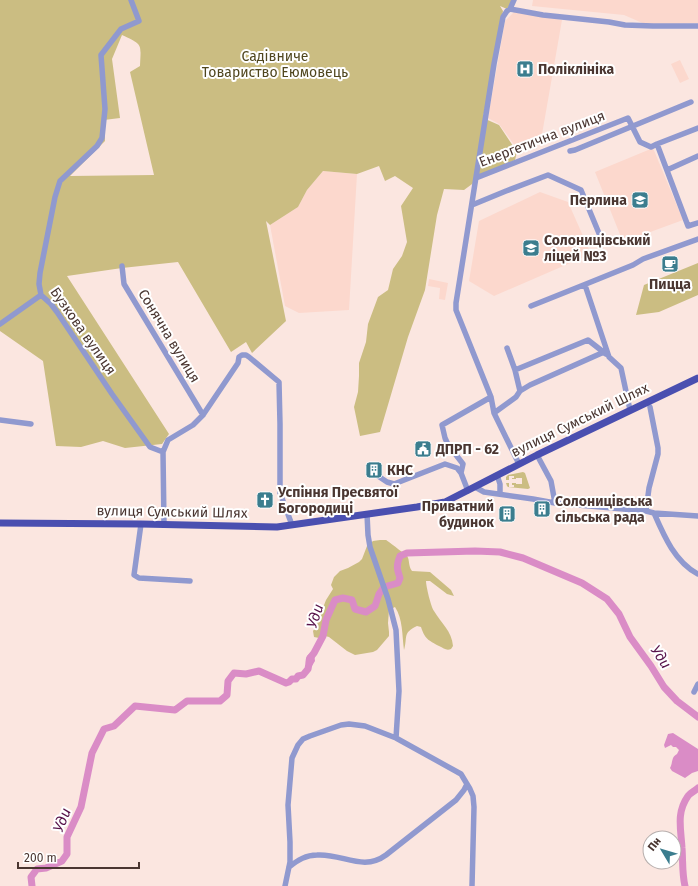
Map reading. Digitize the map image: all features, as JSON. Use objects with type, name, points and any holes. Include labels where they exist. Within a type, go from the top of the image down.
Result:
[{"type":"main road","name":"вулиця Сумський Шлях","points":[[0,523],[164,524],[277,527],[445,502],[537,455],[698,378]]},
{"type":"street","name":"Бузкова вулиця","points":[[131,0],[139,21],[121,29],[101,56],[105,109],[102,138],[96,146],[60,181],[55,197],[39,284],[41,295],[57,312],[112,394],[150,447],[163,452]]},
{"type":"street","points":[[476,178],[503,17],[510,9],[514,0]]},
{"type":"street","points":[[510,9],[543,15],[625,24],[653,26],[698,26]]},
{"type":"street","points":[[570,151],[691,102]]},
{"type":"street","name":"Енергетична вулиця","points":[[519,464],[494,413],[491,397],[456,310],[476,178],[628,118],[632,126]]},
{"type":"street","points":[[632,126],[640,142],[651,147],[698,128]]},
{"type":"street","points":[[656,144],[688,226],[698,223]]},
{"type":"street","points":[[667,170],[698,156]]},
{"type":"street","points":[[472,205],[548,175],[581,190],[603,243]]},
{"type":"street","points":[[531,306],[633,265],[643,259],[698,239]]},
{"type":"street","name":"Сонячна вулиця","points":[[122,266],[124,284],[202,415]]},
{"type":"street","points":[[585,285],[609,356]]},
{"type":"street","points":[[0,324],[41,295]]},
{"type":"street","points":[[515,370],[588,340],[609,356],[621,368],[630,410]]},
{"type":"street","points":[[507,348],[515,370],[520,391]]},
{"type":"street","points":[[494,413],[516,397],[520,391],[530,385],[604,352]]},
{"type":"street","points":[[164,524],[163,452],[168,440],[193,425],[202,415],[238,363],[239,357],[242,354],[249,357],[279,382],[280,493],[292,525]]},
{"type":"street","points":[[460,473],[463,464],[454,451],[450,449],[445,438],[442,425],[491,397]]},
{"type":"street","points":[[646,511],[649,488],[658,454],[650,407]]},
{"type":"street","points":[[0,420],[31,424]]},
{"type":"street","points":[[537,455],[551,481],[555,504]]},
{"type":"street","points":[[378,476],[387,482],[394,484],[445,464],[457,468],[468,491]]},
{"type":"street","points":[[497,475],[500,484],[500,493]]},
{"type":"street","points":[[475,487],[484,492],[533,498],[555,504],[698,516]]},
{"type":"street","points":[[654,513],[663,534],[680,560],[692,571],[698,574]]},
{"type":"street","points":[[367,514],[368,542],[388,598],[396,630],[399,691],[396,738]]},
{"type":"street","points":[[141,524],[134,575],[139,578],[190,581]]},
{"type":"street","points":[[694,692],[698,684]]},
{"type":"street","points":[[286,886],[286,878],[289,867],[290,842],[288,805],[292,758],[300,742],[310,736],[341,725],[349,724],[365,726],[396,738],[461,774],[472,796],[474,807],[472,886]]},
{"type":"street","points":[[289,867],[302,858],[317,854],[363,862],[377,860],[383,857],[456,800],[467,784]]},
{"type":"shaded area","points":[[533,0],[698,0],[698,23],[647,25],[624,15],[532,6]]},
{"type":"shaded area","name":"Поліклініка","points":[[514,12],[562,20],[541,140],[518,150],[499,124],[488,118],[505,21]]},
{"type":"shaded area","points":[[680,60],[689,79],[680,83],[671,64]]},
{"type":"shaded area","name":"Перлина","points":[[653,148],[683,220],[623,242],[595,172]]},
{"type":"shaded area","points":[[323,171],[357,174],[349,310],[299,313],[285,306],[270,225],[298,207],[307,190]]},
{"type":"shaded area","name":"Солоницівський ліцей №3","points":[[540,192],[568,202],[591,254],[494,296],[469,281],[479,221]]},
{"type":"shaded area","points":[[429,279],[448,283],[445,300],[439,299],[440,288],[428,286]]},
{"type":"shaded area","points":[[312,652],[314,653],[315,661],[312,666],[306,665],[306,657]]},
{"type":"shaded area","points":[[673,733],[698,749],[698,771],[685,778],[672,771],[670,768],[673,758],[679,750],[671,745],[665,748],[664,745],[668,734]]},
{"type":"green space","name":"Садівниче Товариство Еюмовець","points":[[0,0],[513,0],[507,9],[500,6],[503,11],[483,118],[499,125],[517,152],[515,160],[487,173],[464,190],[444,189],[437,215],[425,290],[408,337],[380,432],[360,436],[354,407],[358,392],[359,363],[366,342],[368,324],[378,297],[388,290],[393,269],[402,256],[407,242],[401,206],[413,188],[395,176],[385,181],[379,166],[357,174],[323,171],[307,190],[298,207],[270,225],[266,221],[286,321],[252,353],[246,342],[231,352],[178,262],[67,276],[169,434],[162,444],[125,448],[103,441],[81,447],[56,446],[43,361],[0,331]],"holes":[[[122,35],[137,43],[141,53],[140,66],[130,72],[154,175],[70,176],[105,141],[104,120],[120,118],[112,59]]]},
{"type":"green space","points":[[698,263],[698,295],[659,312],[636,315],[644,285]]},
{"type":"green space","points":[[523,472],[525,473],[530,488],[528,489],[508,487],[507,486],[506,483],[509,483],[509,487],[514,487],[512,483],[522,484],[522,478],[512,479],[514,476],[509,476],[509,480],[506,480],[506,477],[508,475]]},
{"type":"green space","points":[[386,540],[407,556],[412,571],[430,572],[451,590],[454,596],[447,594],[430,581],[426,581],[433,609],[451,636],[453,646],[451,649],[445,649],[430,641],[424,634],[421,627],[417,626],[407,633],[404,650],[400,617],[395,607],[389,610],[389,636],[377,650],[373,652],[355,655],[347,651],[329,637],[314,637],[313,631],[326,600],[333,589],[331,585],[334,577],[340,571],[359,562],[362,559],[367,546],[373,541]]},
{"type":"waterway","name":"Уди","points":[[32,886],[31,877],[37,869],[46,868],[62,861],[67,854],[67,837],[81,807],[92,753],[104,729],[114,726],[135,706],[175,710],[187,701],[220,701],[227,695],[228,681],[234,673],[246,674],[259,671],[286,683],[292,679],[296,679],[298,676],[303,675],[308,669],[310,658],[323,636],[326,620],[335,600],[343,598],[352,600],[355,609],[366,612],[375,606],[379,594],[384,587],[398,583],[400,578],[397,567],[398,562],[400,556],[407,553],[475,551],[500,552],[523,558],[582,583],[607,599],[619,614],[630,637],[664,687],[677,701],[698,717]]},
{"type":"waterway","name":"Уди","points":[[685,886],[680,821],[684,802],[688,796],[698,788]]},
{"type":"place","name":"Поліклініка","points":[[525,69]]},
{"type":"place","name":"Перлина","points":[[640,200]]},
{"type":"place","name":"Солоницівський ліцей №3","points":[[531,248]]},
{"type":"place","name":"Пицца","points":[[670,264]]},
{"type":"place","name":"ДПРП - 62","points":[[423,449]]},
{"type":"place","name":"КНС","points":[[374,470]]},
{"type":"place","name":"Успіння Пресвятої Богородиці","points":[[265,500]]},
{"type":"place","name":"Солоницівська сільська рада","points":[[542,509]]},
{"type":"place","name":"Приватний будинок","points":[[507,514]]}]
